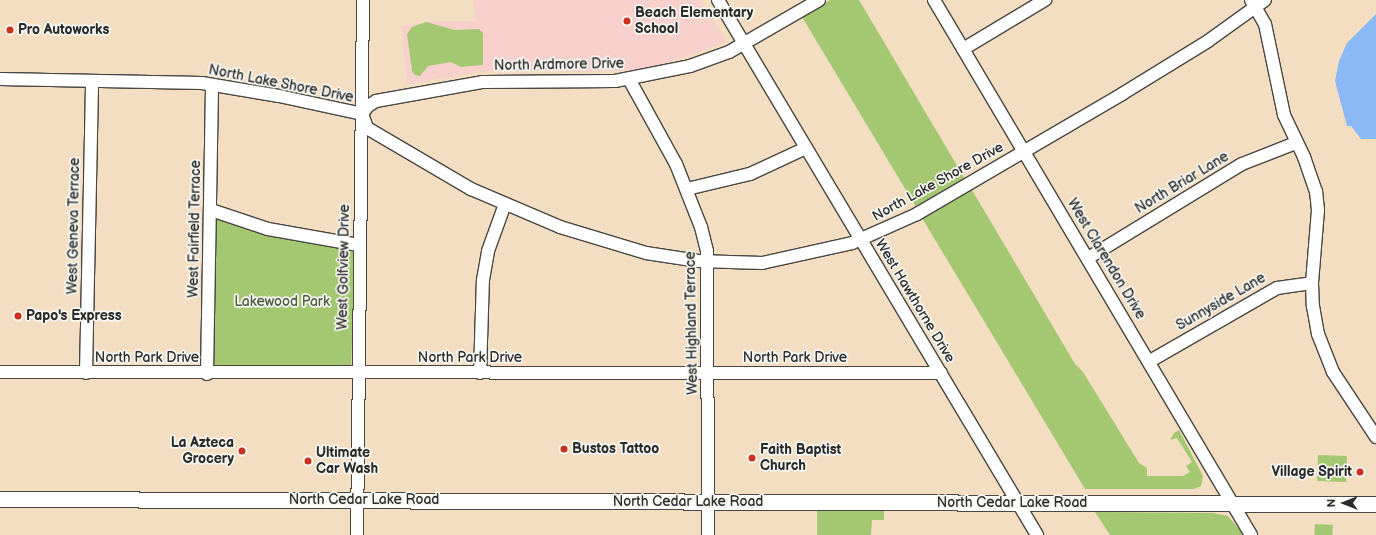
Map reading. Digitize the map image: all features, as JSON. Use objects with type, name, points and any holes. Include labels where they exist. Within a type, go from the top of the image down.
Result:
[{"type":"main road","name":"North Cedar Lake Road","points":[[0,499],[1017,503],[1230,502],[1376,504]]},
{"type":"street","name":"West Golfview Drive","points":[[357,535],[363,0]]},
{"type":"street","name":"West Hawthorne Drive","points":[[718,0],[1017,503],[1038,535]]},
{"type":"street","name":"North Ardmore Drive","points":[[362,114],[368,106],[376,101],[483,82],[584,82],[629,79],[690,66],[744,44],[819,0]]},
{"type":"street","name":"West Clarendon Drive","points":[[934,0],[1150,361],[1230,502],[1251,535]]},
{"type":"street","points":[[964,49],[1045,0]]},
{"type":"street","name":"North Lake Shore Drive","points":[[0,79],[212,84],[280,96],[362,114],[367,128],[471,189],[504,204],[605,242],[646,253],[708,261],[762,262],[861,240],[917,214],[1208,41],[1257,2]]},
{"type":"street","points":[[1257,2],[1265,24],[1284,115],[1296,143],[1304,157],[1316,191],[1318,210],[1312,283],[1313,306],[1325,354],[1334,372],[1376,437]]},
{"type":"street","name":"West Highland Terrace","points":[[629,79],[687,189],[701,227],[708,261],[708,535]]},
{"type":"street","name":"West Geneva Terrace","points":[[86,373],[92,81]]},
{"type":"street","name":"West Fairfield Terrace","points":[[207,374],[212,84]]},
{"type":"street","name":"North Briar Lane","points":[[1088,258],[1242,164],[1296,143]]},
{"type":"street","points":[[687,189],[750,174],[806,148]]},
{"type":"street","points":[[480,373],[483,280],[488,251],[504,204]]},
{"type":"street","points":[[211,210],[268,229],[360,245]]},
{"type":"street","name":"Sunnyside Lane","points":[[1150,361],[1277,288],[1312,283]]},
{"type":"street","name":"North Park Drive","points":[[0,372],[207,374],[708,372],[941,374]]},
{"type":"shaded area","points":[[474,0],[701,0],[727,42],[670,62],[631,70],[589,72],[503,70],[471,73],[407,85],[401,26],[437,21],[475,21]]},
{"type":"green space","points":[[830,0],[859,0],[965,179],[916,207],[802,17]]},
{"type":"green space","points":[[426,22],[455,30],[479,29],[483,33],[483,65],[461,67],[451,62],[428,66],[420,76],[415,75],[412,71],[407,34],[412,27]]},
{"type":"green space","points":[[972,190],[1075,364],[1083,372],[1139,463],[1147,468],[1147,476],[1183,476],[1190,472],[1186,466],[1192,462],[1177,438],[1170,440],[1174,433],[1179,430],[1203,476],[1201,486],[1194,489],[1085,489],[922,218]]},
{"type":"green space","name":"Lakewood Park","points":[[213,218],[355,244],[351,373],[210,374]]},
{"type":"green space","points":[[1318,455],[1347,456],[1346,482],[1317,481]]},
{"type":"green space","points":[[817,511],[884,511],[884,520],[872,520],[871,535],[817,535]]},
{"type":"green space","points":[[1095,512],[1213,513],[1228,516],[1244,535],[1110,535]]},
{"type":"green space","points":[[1315,524],[1333,525],[1332,535],[1314,535]]},
{"type":"water","points":[[1376,14],[1376,139],[1361,139],[1351,126],[1347,126],[1335,81],[1339,61],[1347,43]]},
{"type":"place","name":"Beach Elementary School","points":[[627,21]]},
{"type":"place","name":"Pro Autoworks","points":[[10,30]]},
{"type":"place","name":"Papo's Express","points":[[18,316]]},
{"type":"place","name":"Bustos Tattoo","points":[[564,449]]},
{"type":"place","name":"La Azteca Grocery","points":[[242,451]]},
{"type":"place","name":"Faith Baptist Church","points":[[752,458]]},
{"type":"place","name":"Ultimate Car Wash","points":[[308,461]]},
{"type":"place","name":"Village Spirit","points":[[1360,472]]}]
